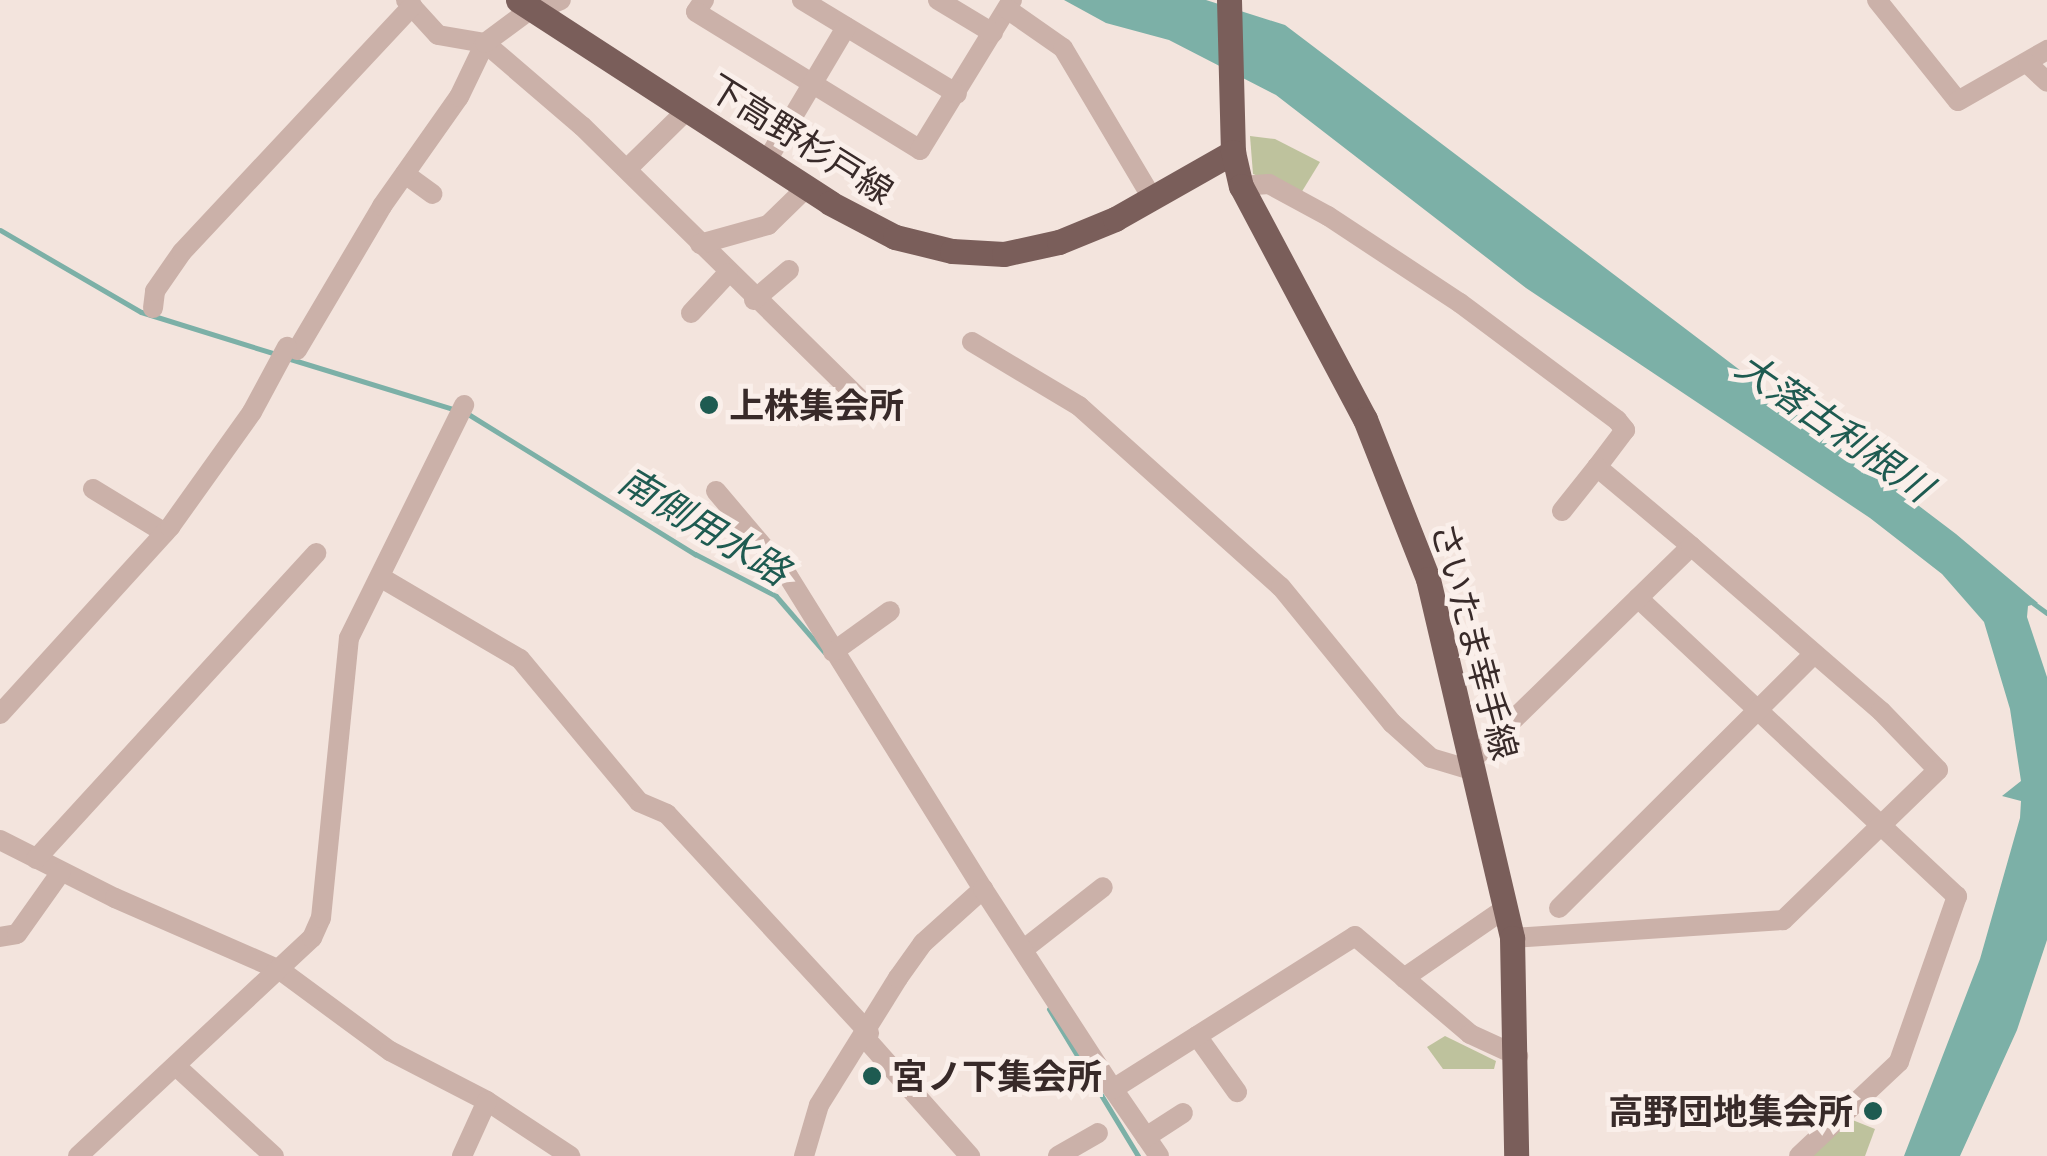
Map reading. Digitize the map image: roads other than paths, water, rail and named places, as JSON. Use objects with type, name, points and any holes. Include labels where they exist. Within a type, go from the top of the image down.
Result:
[{"type":"main road","name":"さいたま幸手線","points":[[1228,0],[1233,152],[1241,186],[1365,419],[1428,579],[1512,938],[1518,1056],[1516,1156]]},
{"type":"main road","name":"下高野杉戸線","points":[[528,6],[806,188],[895,237],[982,253],[1058,242],[1233,152]]},
{"type":"street","points":[[0,714],[165,533],[252,412],[405,174],[460,96],[485,43],[528,6],[562,0]]},
{"type":"street","points":[[704,0],[696,12],[920,150],[1010,4],[1063,48],[1151,196]]},
{"type":"street","points":[[802,0],[956,94]]},
{"type":"street","points":[[938,0],[993,33]]},
{"type":"street","points":[[1877,0],[1958,100],[2047,50]]},
{"type":"street","points":[[153,308],[155,291],[182,252],[409,3],[438,36],[485,43],[626,169],[754,300],[872,411]]},
{"type":"street","points":[[766,162],[846,28]]},
{"type":"street","points":[[2028,64],[2047,82]]},
{"type":"street","points":[[626,169],[687,110]]},
{"type":"street","points":[[405,174],[432,194]]},
{"type":"street","points":[[1241,186],[1269,184],[1328,216],[1460,303],[1616,420],[1625,430],[1562,511]]},
{"type":"street","points":[[700,244],[768,225],[806,188]]},
{"type":"street","points":[[754,300],[788,270]]},
{"type":"street","points":[[692,313],[728,273]]},
{"type":"street","points":[[972,342],[1079,406],[1281,588],[1392,723],[1431,758],[1474,766],[1691,546]]},
{"type":"street","points":[[78,1156],[312,938],[321,918],[342,665],[464,404]]},
{"type":"street","points":[[1512,938],[1783,920],[1938,770],[1814,654],[1597,467]]},
{"type":"street","points":[[93,489],[165,533]]},
{"type":"street","points":[[716,491],[788,576],[983,889],[1159,1156]]},
{"type":"street","points":[[36,858],[316,552]]},
{"type":"street","points":[[380,578],[520,659],[639,802],[667,814],[970,1156]]},
{"type":"street","points":[[1638,598],[1957,896],[1951,924],[1899,1062],[1799,1156]]},
{"type":"street","points":[[833,652],[890,612]]},
{"type":"street","points":[[1559,908],[1814,654]]},
{"type":"street","points":[[0,840],[61,872],[280,970],[390,1051],[486,1101],[570,1156]]},
{"type":"street","points":[[0,936],[16,934],[61,872]]},
{"type":"street","points":[[1024,949],[1103,886]]},
{"type":"street","points":[[804,1156],[819,1105],[867,1036],[923,943],[983,889]]},
{"type":"street","points":[[1404,978],[1506,908]]},
{"type":"street","points":[[1113,1090],[1356,936],[1470,1034],[1518,1056]]},
{"type":"street","points":[[1197,1036],[1237,1092]]},
{"type":"street","points":[[176,1066],[274,1156]]},
{"type":"street","points":[[462,1156],[486,1101]]},
{"type":"street","points":[[1146,1137],[1183,1113]]},
{"type":"street","points":[[1058,1156],[1098,1133]]},
{"type":"water","points":[[1064,0],[1206,0],[1285,25],[1956,534],[2038,603],[2028,606],[2027,617],[2047,677],[2047,940],[2017,1030],[1960,1156],[1904,1156],[1980,959],[2020,818],[2021,801],[2002,796],[2021,781],[2010,709],[1984,622],[1942,574],[1870,518],[1526,288],[1276,95],[1169,40],[1106,23]]},
{"type":"waterway","name":"南側用水路","points":[[0,230],[141,312],[276,354]]},
{"type":"waterway","name":"南側用水路","points":[[287,358],[453,409]]},
{"type":"waterway","name":"南側用水路","points":[[468,414],[695,554],[776,596],[826,654]]},
{"type":"waterway","points":[[2033,603],[2047,613]]},
{"type":"waterway","name":"南側用水路","points":[[1049,1009],[1138,1156]]},
{"type":"place","name":"上株集会所","points":[[709,405]]},
{"type":"place","name":"宮ノ下集会所","points":[[872,1076]]},
{"type":"place","name":"高野団地集会所","points":[[1873,1111]]},
{"type":"water label","name":"大落古利根川","points":[[1834,427]]}]
